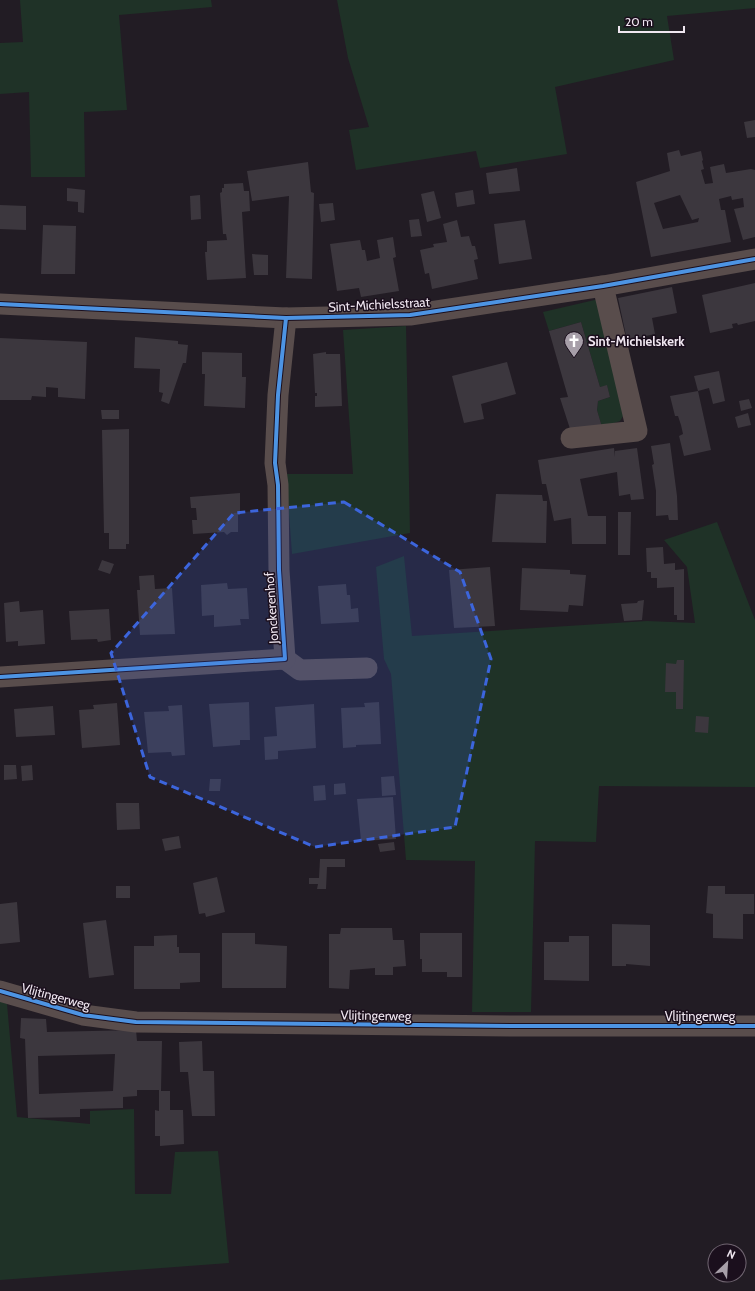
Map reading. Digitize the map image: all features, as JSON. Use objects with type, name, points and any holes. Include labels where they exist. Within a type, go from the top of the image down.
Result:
[{"type":"street","name":"Sint-Michielsstraat","points":[[0,304],[286,318],[410,315],[603,286],[755,259]]},
{"type":"street","points":[[571,438],[637,431],[603,286]]},
{"type":"street","name":"Jonckerenhof","points":[[285,659],[279,570],[278,484],[275,463],[278,395],[286,318]]},
{"type":"street","name":"Jonckerenhof","points":[[0,678],[285,659],[300,670],[367,668]]},
{"type":"street","name":"Vlijtingerweg","points":[[0,991],[83,1015],[136,1022],[518,1026],[755,1026]]},
{"type":"highlighted area","points":[[344,502],[460,572],[491,659],[455,827],[315,847],[150,777],[111,653],[234,513]]},
{"type":"green space","points":[[20,0],[211,0],[212,7],[119,15],[127,110],[84,112],[85,177],[31,177],[29,92],[0,94],[0,43],[23,42]]},
{"type":"green space","points":[[337,0],[755,0],[755,8],[667,16],[674,60],[555,87],[567,154],[480,168],[476,151],[356,170],[349,130],[369,127],[348,58]]},
{"type":"green space","points":[[599,299],[627,410],[620,421],[602,427],[597,410],[598,401],[610,397],[607,386],[600,387],[581,322],[549,331],[543,312]]},
{"type":"green space","points":[[406,326],[410,533],[292,554],[286,474],[353,474],[343,330]]},
{"type":"green space","points":[[717,522],[755,620],[755,787],[599,786],[596,842],[535,841],[531,1012],[472,1012],[475,861],[406,860],[391,674],[384,659],[376,567],[404,556],[412,636],[647,621],[695,623],[687,567],[664,540]]},
{"type":"green space","points":[[0,1001],[7,1004],[17,1117],[90,1124],[90,1111],[134,1109],[135,1194],[171,1194],[175,1152],[218,1151],[229,1263],[0,1280]]},
{"type":"building","points":[[755,120],[755,137],[747,138],[744,122]]},
{"type":"building","points":[[679,150],[681,156],[701,151],[704,169],[701,170],[705,184],[713,183],[710,167],[724,164],[726,173],[751,169],[755,170],[755,237],[743,240],[734,209],[744,207],[743,198],[732,200],[731,196],[719,199],[721,210],[725,210],[731,242],[651,257],[636,182],[670,171],[667,153]],"holes":[[[680,195],[692,220],[699,218],[698,222],[663,229],[654,203]]]},
{"type":"building","points":[[308,162],[311,192],[314,193],[312,279],[286,278],[289,196],[252,201],[247,171]]},
{"type":"building","points":[[517,168],[520,191],[489,194],[486,173]]},
{"type":"building","points":[[243,183],[244,191],[249,191],[250,211],[242,212],[246,278],[207,280],[205,252],[207,252],[207,241],[227,240],[226,234],[223,234],[220,193],[222,192],[222,188],[224,188],[224,184]]},
{"type":"building","points":[[67,188],[85,190],[84,213],[78,212],[78,202],[67,201]]},
{"type":"building","points":[[473,190],[475,204],[457,207],[455,193]]},
{"type":"building","points":[[434,191],[441,218],[427,222],[421,194]]},
{"type":"building","points":[[200,195],[201,219],[191,220],[190,196]]},
{"type":"building","points":[[333,203],[335,220],[321,222],[319,204]]},
{"type":"building","points":[[0,205],[26,206],[26,230],[0,229]]},
{"type":"building","points":[[419,219],[422,236],[411,237],[409,220]]},
{"type":"building","points":[[457,220],[461,237],[469,236],[472,246],[475,246],[478,259],[474,260],[478,279],[432,289],[429,273],[425,274],[420,250],[434,247],[433,244],[447,242],[443,224]]},
{"type":"building","points":[[525,220],[532,259],[499,264],[494,224]]},
{"type":"building","points":[[43,225],[76,226],[75,274],[41,274]]},
{"type":"building","points":[[393,237],[396,257],[393,258],[399,291],[361,297],[359,288],[337,291],[330,244],[360,240],[362,250],[365,250],[367,261],[380,258],[377,240]]},
{"type":"building","points":[[252,254],[268,255],[268,275],[254,275]]},
{"type":"building","points":[[755,283],[755,321],[738,325],[737,323],[732,324],[733,328],[710,333],[702,295]]},
{"type":"building","points":[[672,287],[677,313],[652,318],[655,334],[627,340],[618,298]]},
{"type":"building","name":"Sint-Michielskerk","points":[[581,322],[600,387],[607,385],[610,397],[598,401],[597,410],[602,427],[572,435],[560,398],[568,397],[549,331]]},
{"type":"building","points":[[135,337],[178,341],[178,344],[188,345],[186,363],[183,363],[169,404],[161,401],[163,393],[159,392],[160,369],[134,368]]},
{"type":"building","points":[[0,338],[87,342],[85,399],[58,397],[58,388],[46,387],[46,397],[32,396],[31,400],[0,400]]},
{"type":"building","points":[[202,352],[242,353],[242,377],[246,377],[245,408],[204,406],[205,374],[202,374]]},
{"type":"building","points":[[326,352],[326,354],[340,354],[342,406],[315,407],[315,396],[317,396],[317,393],[315,393],[313,354]]},
{"type":"building","points":[[507,362],[516,394],[481,404],[484,419],[464,423],[452,376]]},
{"type":"building","points":[[719,371],[725,401],[713,404],[709,388],[698,391],[694,376]]},
{"type":"building","points":[[698,391],[711,450],[684,456],[679,436],[683,434],[681,425],[678,416],[675,416],[670,396]]},
{"type":"building","points":[[749,399],[752,408],[741,411],[739,401]]},
{"type":"building","points":[[101,410],[119,410],[119,419],[102,419]]},
{"type":"building","points":[[748,413],[751,425],[738,428],[735,417]]},
{"type":"building","points":[[129,429],[129,544],[126,544],[126,549],[109,549],[109,533],[104,533],[102,430]]},
{"type":"building","points":[[670,443],[677,496],[678,520],[669,520],[668,515],[656,516],[656,491],[651,446]]},
{"type":"building","points":[[614,448],[615,457],[615,451],[637,448],[644,499],[631,500],[630,494],[619,496],[617,472],[580,479],[588,516],[606,516],[606,544],[572,544],[571,518],[554,521],[546,484],[542,484],[538,460]]},
{"type":"building","points":[[240,493],[238,532],[231,532],[227,535],[224,532],[193,534],[192,520],[197,520],[196,508],[191,508],[190,497]]},
{"type":"building","points":[[496,494],[542,495],[543,501],[547,501],[546,543],[492,542]]},
{"type":"building","points":[[618,512],[631,512],[630,555],[618,555]]},
{"type":"building","points":[[663,547],[664,564],[675,563],[675,570],[684,569],[684,620],[677,620],[677,615],[674,615],[674,587],[657,588],[657,578],[651,578],[651,572],[647,572],[646,548]]},
{"type":"building","points":[[102,560],[114,564],[110,574],[98,570]]},
{"type":"building","points":[[490,567],[495,626],[454,628],[449,570]]},
{"type":"building","points":[[522,568],[570,570],[570,574],[586,575],[583,606],[569,605],[568,612],[520,610]]},
{"type":"building","points":[[154,575],[155,589],[172,588],[175,634],[140,635],[137,590],[140,590],[139,576]]},
{"type":"building","points":[[227,583],[228,589],[247,588],[249,619],[240,619],[241,625],[214,627],[214,615],[202,616],[201,585]]},
{"type":"building","points":[[346,584],[347,595],[350,595],[351,609],[358,608],[359,622],[321,624],[318,586]]},
{"type":"building","points":[[644,600],[642,620],[624,621],[621,604],[637,603],[638,601]]},
{"type":"building","points":[[19,601],[20,612],[43,610],[45,644],[18,646],[18,641],[6,642],[4,603]]},
{"type":"building","points":[[109,609],[111,640],[98,642],[97,639],[71,640],[69,611]]},
{"type":"building","points":[[677,660],[684,660],[683,709],[676,709],[676,692],[665,692],[666,663],[676,664]]},
{"type":"building","points":[[249,702],[250,740],[240,740],[240,745],[213,747],[209,704]]},
{"type":"building","points":[[379,702],[381,744],[356,745],[356,747],[343,748],[341,708],[365,707],[364,703]]},
{"type":"building","points":[[117,703],[120,745],[82,748],[79,710],[94,709],[93,705]]},
{"type":"building","points":[[314,704],[316,748],[278,751],[278,759],[265,760],[264,737],[277,736],[275,707]]},
{"type":"building","points":[[182,705],[185,755],[172,756],[171,752],[148,753],[144,712],[169,711],[168,706]]},
{"type":"building","points":[[53,706],[55,735],[16,737],[14,709]]},
{"type":"building","points":[[696,716],[709,717],[708,733],[695,732]]},
{"type":"building","points":[[4,765],[16,765],[17,779],[4,780]]},
{"type":"building","points":[[32,765],[33,780],[22,781],[21,766]]},
{"type":"building","points":[[394,776],[396,795],[382,796],[381,777]]},
{"type":"building","points":[[210,779],[221,779],[220,791],[209,791]]},
{"type":"building","points":[[345,783],[346,794],[334,795],[334,784]]},
{"type":"building","points":[[325,785],[326,800],[314,801],[313,786]]},
{"type":"building","points":[[393,797],[396,839],[361,841],[357,799]]},
{"type":"building","points":[[116,803],[139,803],[140,829],[117,830]]},
{"type":"building","points":[[179,836],[181,848],[165,851],[162,839]]},
{"type":"building","points":[[394,842],[395,850],[380,852],[378,844]]},
{"type":"building","points":[[320,859],[345,859],[345,867],[327,867],[326,889],[317,889],[318,884],[309,884],[309,878],[319,878]]},
{"type":"building","points":[[217,877],[225,912],[206,917],[205,913],[199,914],[193,883]]},
{"type":"building","points":[[116,886],[130,886],[130,898],[116,898]]},
{"type":"building","points":[[708,886],[725,886],[725,894],[754,894],[754,914],[743,914],[743,939],[713,938],[713,914],[706,913]]},
{"type":"building","points":[[17,902],[20,942],[0,944],[0,904]]},
{"type":"building","points":[[106,920],[114,975],[89,978],[83,923]]},
{"type":"building","points":[[612,924],[650,925],[650,966],[626,964],[626,966],[612,966]]},
{"type":"building","points":[[341,928],[392,928],[393,940],[404,940],[406,966],[393,967],[393,975],[375,975],[375,968],[350,970],[349,989],[329,988],[329,934],[340,934]]},
{"type":"building","points":[[222,933],[255,933],[255,944],[287,946],[286,988],[222,988]]},
{"type":"building","points":[[420,933],[462,933],[462,977],[447,977],[447,972],[422,972],[422,959],[420,959]]},
{"type":"building","points":[[177,935],[177,947],[179,947],[179,953],[200,953],[200,982],[180,983],[180,989],[134,989],[134,946],[154,946],[154,936]]},
{"type":"building","points":[[569,936],[589,936],[589,981],[544,980],[544,942],[569,942]]},
{"type":"building","points":[[21,1018],[46,1019],[47,1032],[136,1030],[137,1041],[162,1041],[161,1091],[170,1091],[170,1110],[183,1110],[184,1144],[160,1146],[160,1136],[155,1136],[155,1110],[159,1111],[159,1090],[137,1090],[137,1096],[123,1097],[123,1108],[80,1109],[80,1117],[28,1118],[25,1039],[20,1038]],"holes":[[[115,1054],[113,1091],[39,1094],[38,1056]]]},
{"type":"building","points":[[202,1041],[203,1071],[214,1071],[215,1116],[192,1116],[188,1072],[180,1072],[179,1042]]},
{"type":"cycle path","points":[[0,304],[286,318],[410,315],[603,286],[755,259]]},
{"type":"cycle path","points":[[0,677],[285,659],[279,570],[278,485],[275,463],[278,395],[286,318]]},
{"type":"cycle path","points":[[0,991],[83,1015],[136,1022],[518,1026],[755,1026]]},
{"type":"place","name":"Sint-Michielskerk","points":[[574,358]]}]
